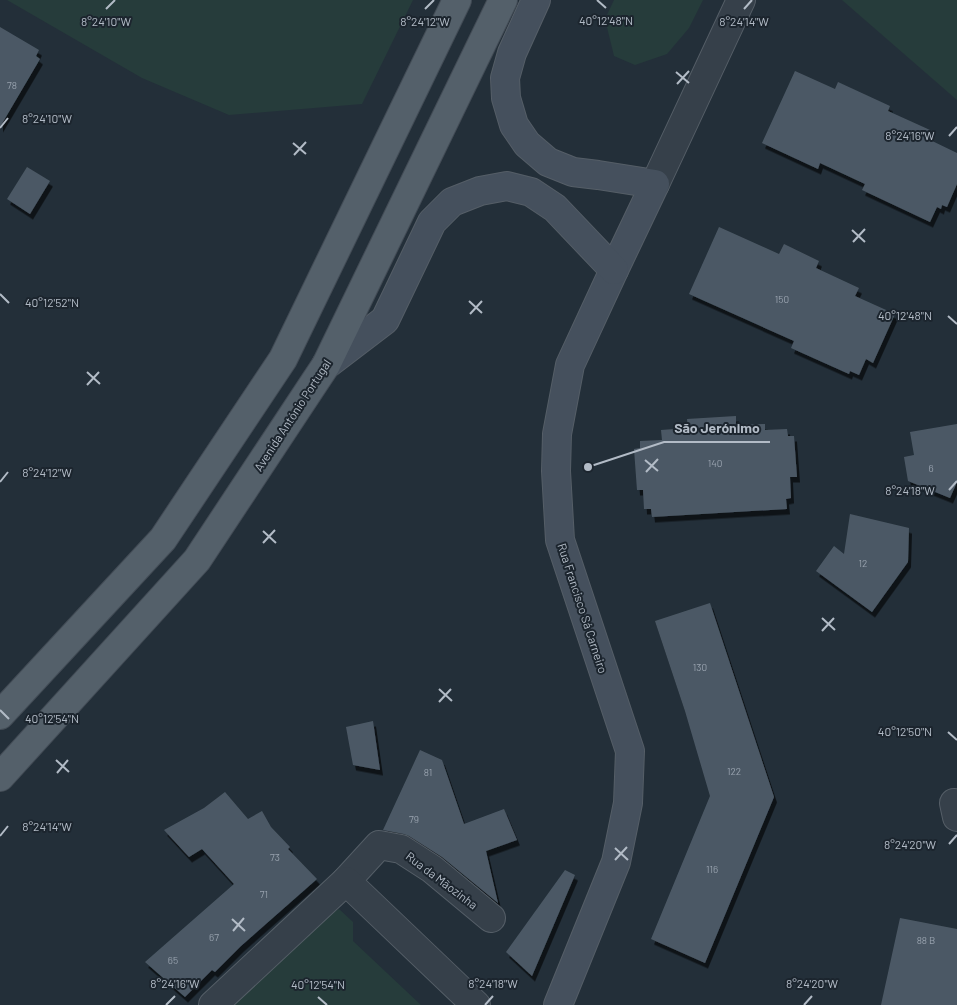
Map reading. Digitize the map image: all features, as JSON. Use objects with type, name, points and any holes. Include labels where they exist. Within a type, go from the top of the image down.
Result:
[{"type":"main road","points":[[0,715],[163,539],[283,359],[457,0]]},
{"type":"main road","name":"Avenida António Portugal","points":[[0,777],[197,560],[326,365],[503,0]]},
{"type":"street","points":[[536,0],[512,53],[505,78],[506,98],[514,125],[527,144],[548,162],[573,172],[655,184],[741,0]]},
{"type":"street","name":"Rua Francisco Sá Carneiro","points":[[558,1005],[616,862],[628,803],[630,751],[560,540],[556,471],[558,434],[570,365],[655,184]]},
{"type":"street","points":[[326,365],[385,320],[432,222],[452,202],[480,191],[507,186],[530,192],[555,208],[614,270]]},
{"type":"street","name":"Rua da Mãozinha","points":[[213,1005],[346,881],[379,845],[401,849],[432,869],[491,918]]},
{"type":"street","points":[[346,881],[476,1005]]},
{"type":"green space","points":[[7,0],[413,0],[362,104],[229,115],[142,78]]},
{"type":"green space","points":[[614,0],[703,0],[689,28],[667,54],[635,65],[614,56],[605,19]]},
{"type":"green space","points":[[842,0],[957,0],[957,100]]},
{"type":"green space","points":[[339,909],[353,922],[353,941],[421,1005],[232,1005],[292,951],[325,917]]},
{"type":"building","points":[[0,27],[39,50],[36,56],[40,59],[0,127]]},
{"type":"building","points":[[795,71],[835,89],[838,82],[890,106],[888,111],[930,130],[926,138],[957,153],[957,184],[947,207],[942,205],[941,209],[937,207],[930,222],[862,190],[865,184],[820,163],[818,169],[762,143]]},
{"type":"building","points":[[27,167],[50,181],[30,214],[7,199]]},
{"type":"building","points":[[719,227],[779,254],[784,244],[819,261],[816,268],[859,288],[855,296],[895,314],[873,363],[866,359],[859,375],[850,371],[849,374],[791,348],[794,341],[689,294]]},
{"type":"building","points":[[736,416],[736,425],[765,424],[765,430],[787,429],[788,436],[794,436],[797,477],[790,477],[791,498],[786,499],[787,509],[652,517],[651,509],[644,509],[643,490],[637,490],[634,449],[640,448],[640,441],[662,440],[661,430],[688,428],[687,419]]},
{"type":"building","points":[[957,424],[957,482],[950,498],[908,481],[904,457],[914,455],[910,432]]},
{"type":"building","points":[[850,514],[909,528],[908,562],[872,612],[816,571],[834,546],[844,554]]},
{"type":"building","points":[[710,603],[774,797],[705,963],[651,939],[710,796],[685,711],[655,621]]},
{"type":"building","points":[[373,721],[380,770],[353,765],[346,727]]},
{"type":"building","points":[[420,750],[442,760],[464,824],[504,809],[517,840],[486,851],[498,903],[442,857],[409,836],[383,830]]},
{"type":"building","points":[[225,792],[248,819],[262,811],[271,827],[290,847],[288,849],[317,879],[241,946],[215,972],[212,970],[185,997],[145,962],[234,884],[202,849],[189,857],[164,830],[204,808]]},
{"type":"building","points":[[565,870],[575,875],[532,976],[506,952]]},
{"type":"building","points":[[900,918],[957,929],[957,1005],[881,1005]]},
{"type":"place","name":"São Jerónimo","points":[[588,467]]}]
